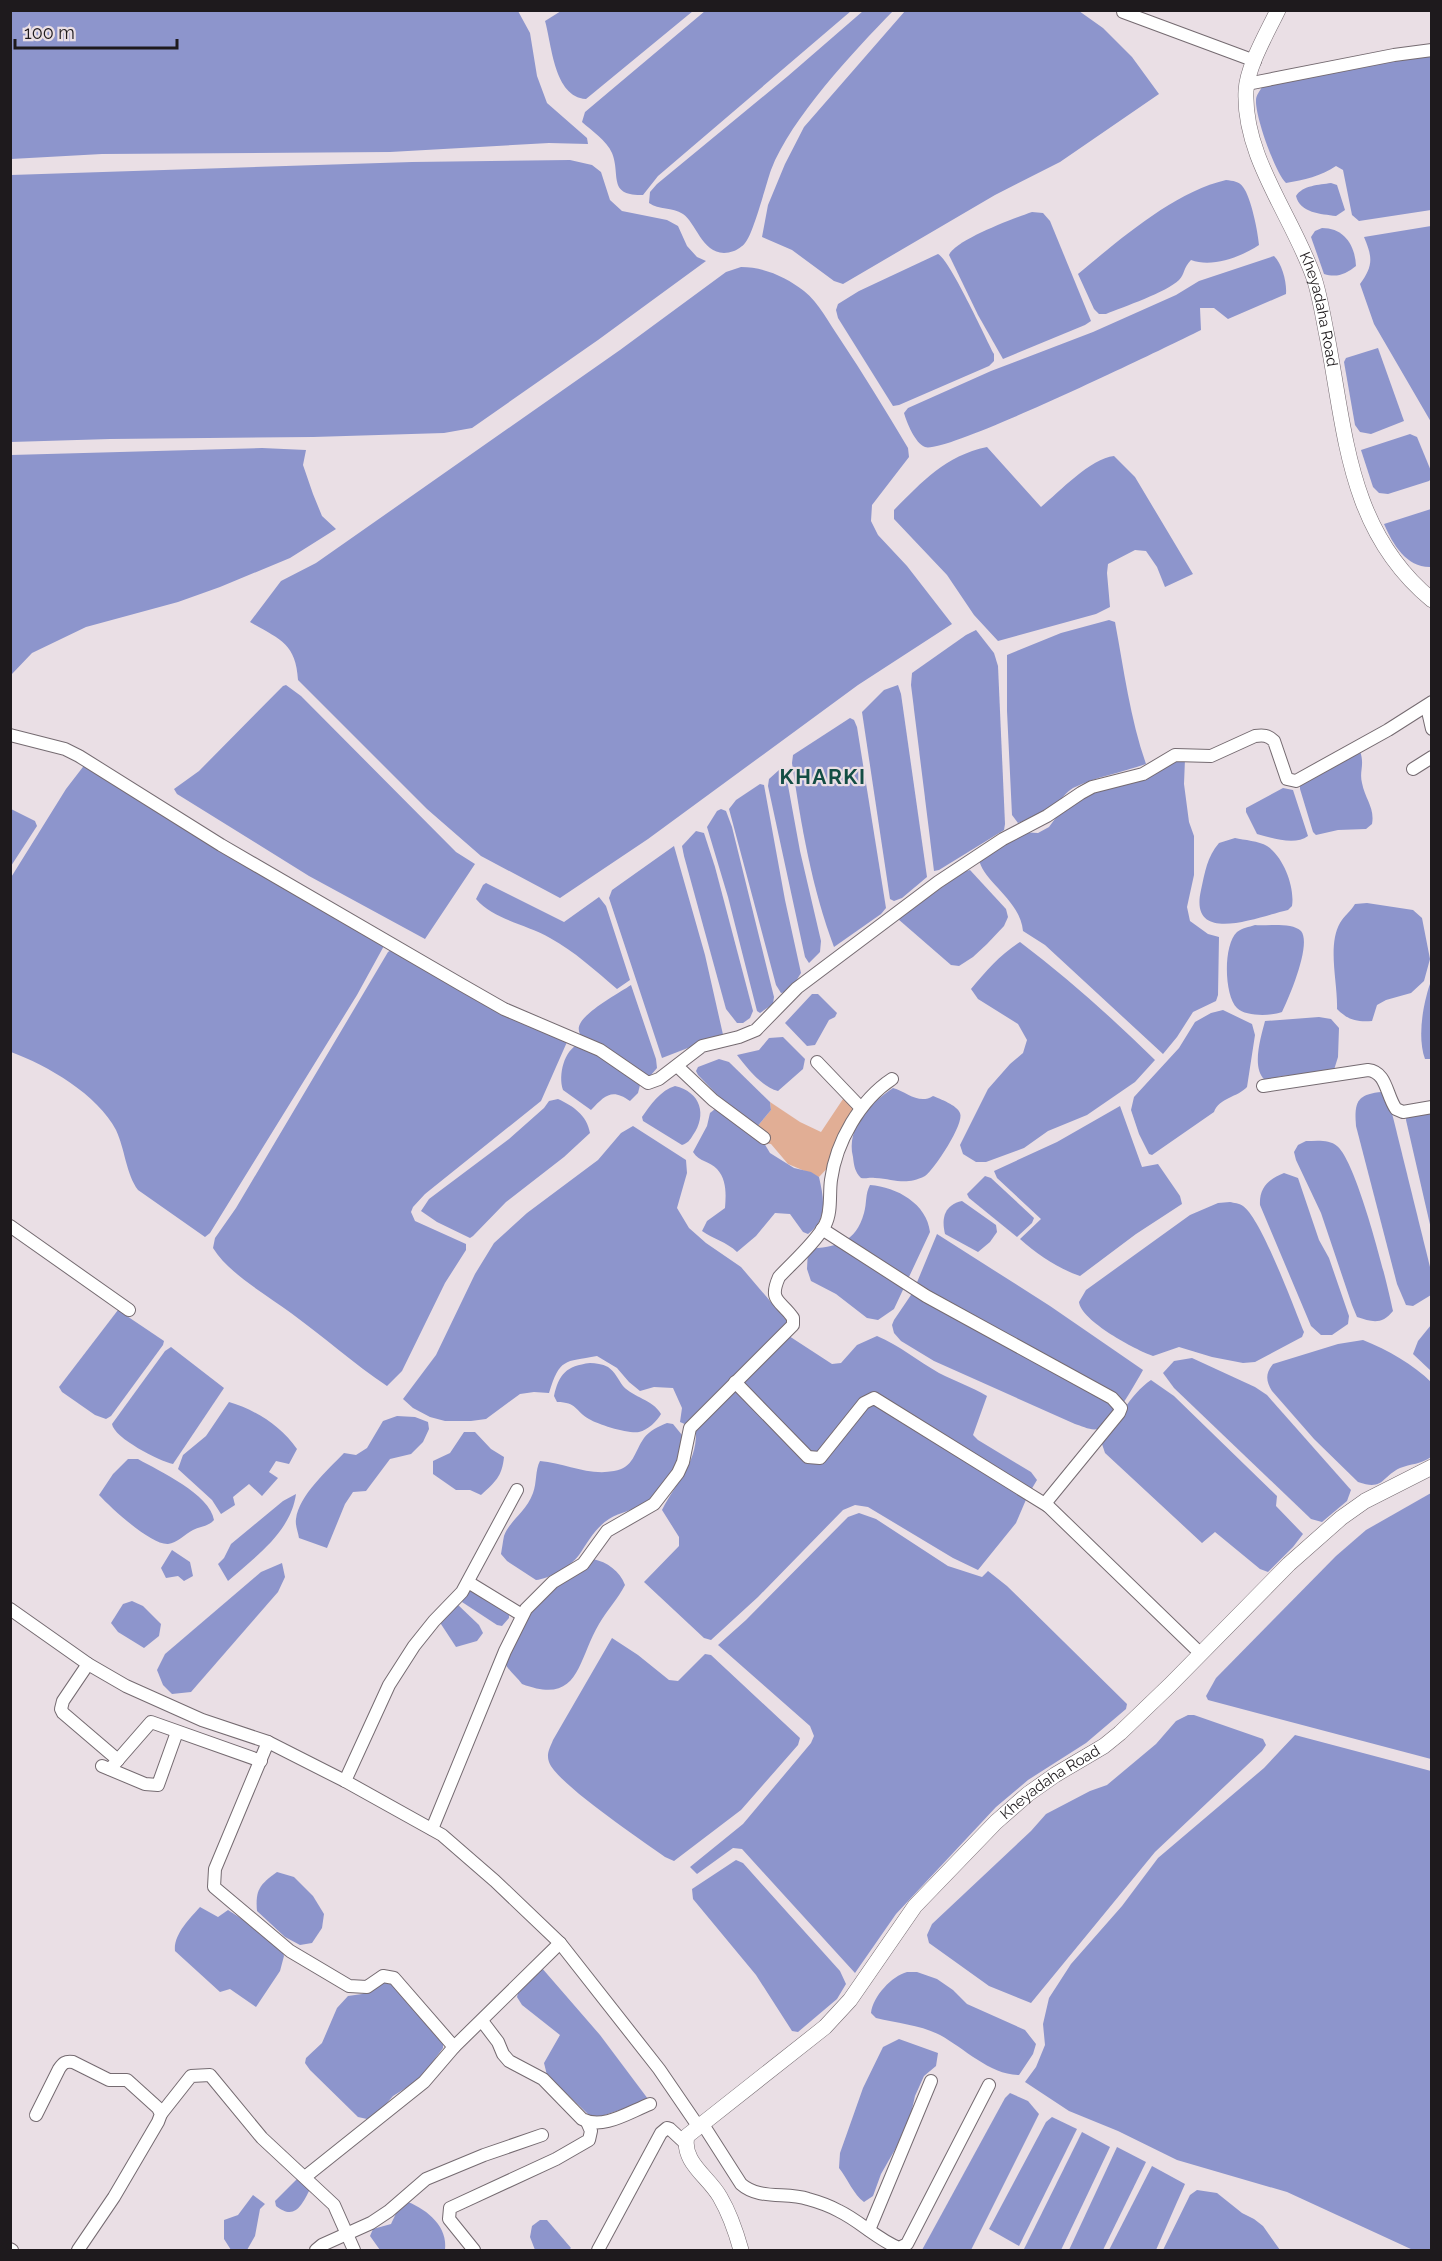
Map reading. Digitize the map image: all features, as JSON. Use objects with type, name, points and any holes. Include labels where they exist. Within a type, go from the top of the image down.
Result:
[{"type":"main road","name":"Kheyadaha Road","points":[[1278,10],[1247,84],[1248,116],[1255,150],[1286,212],[1314,279],[1352,473],[1363,505],[1379,538],[1398,565],[1419,590],[1431,600]]},
{"type":"main road","name":"Kheyadaha Road","points":[[693,2132],[825,2027],[850,2000],[915,1905],[996,1822],[1055,1774],[1089,1755],[1120,1733],[1289,1564],[1341,1518],[1365,1501],[1431,1467]]},
{"type":"main road","points":[[693,2132],[689,2156],[718,2194],[728,2212],[741,2250]]},
{"type":"street","points":[[1123,12],[1255,61]]},
{"type":"street","points":[[1247,84],[1394,55],[1431,50]]},
{"type":"street","points":[[10,735],[56,746],[80,756],[221,844],[462,985],[512,1012],[600,1050],[648,1083],[654,1082],[702,1046],[739,1037],[756,1030],[797,988],[938,882],[1003,839],[1047,816],[1087,790],[1143,774],[1175,755],[1211,756],[1262,735],[1269,736],[1274,741],[1287,779],[1296,781],[1429,705],[1431,729]]},
{"type":"street","points":[[1413,769],[1431,757]]},
{"type":"street","points":[[817,1062],[861,1108]]},
{"type":"street","points":[[677,1066],[712,1100],[764,1138]]},
{"type":"street","points":[[1263,1086],[1368,1070],[1375,1071],[1382,1077],[1396,1109],[1403,1112],[1431,1107]]},
{"type":"street","points":[[432,1829],[522,1616],[541,1592],[583,1564],[607,1531],[654,1504],[683,1462],[690,1428],[793,1325],[793,1318],[775,1298],[774,1293],[779,1277],[822,1229],[828,1216],[833,1167],[847,1133],[861,1108],[880,1087],[892,1079]]},
{"type":"street","points":[[10,1226],[129,1310]]},
{"type":"street","points":[[822,1229],[926,1296],[1112,1398],[1118,1404],[1119,1413],[1047,1501],[1048,1506]]},
{"type":"street","points":[[735,1382],[808,1457],[820,1458],[864,1403],[874,1398],[1048,1506],[1201,1654]]},
{"type":"street","points":[[345,1781],[389,1685],[414,1646],[462,1592],[517,1490]]},
{"type":"street","points":[[468,1582],[522,1616]]},
{"type":"street","points":[[10,1609],[88,1664],[126,1686],[202,1720],[265,1752],[345,1781],[442,1835],[560,1942],[659,2069],[693,2132],[747,2190],[757,2194],[785,2194],[818,2202],[839,2211],[893,2246],[900,2248],[907,2244],[989,2085]]},
{"type":"street","points":[[88,1664],[63,1701],[61,1709],[110,1765],[145,1784],[158,1785],[177,1732]]},
{"type":"street","points":[[110,1765],[151,1722],[177,1732],[265,1752]]},
{"type":"street","points":[[265,1752],[215,1869],[214,1887],[290,1951],[349,1986],[367,1987],[383,1976],[394,1978],[454,2047]]},
{"type":"street","points":[[305,2177],[424,2082],[454,2047],[560,1942]]},
{"type":"street","points":[[474,2250],[448,2219],[450,2208],[556,2159],[589,2140],[591,2131],[586,2122],[543,2079],[509,2061],[502,2054],[498,2042],[482,2021]]},
{"type":"street","points":[[36,2115],[59,2069],[67,2062],[73,2062],[109,2080],[127,2080],[158,2108],[160,2114]]},
{"type":"street","points":[[78,2250],[114,2197],[158,2122],[160,2114],[191,2076],[210,2075],[262,2138],[334,2205],[354,2250]]},
{"type":"street","points":[[869,2230],[931,2081]]},
{"type":"street","points":[[586,2122],[601,2124],[650,2104]]},
{"type":"street","points":[[598,2250],[661,2133],[667,2128],[693,2132]]},
{"type":"street","points":[[316,2250],[389,2211],[426,2179],[484,2155],[542,2135]]},
{"type":"shaded area","points":[[847,1093],[861,1108],[834,1161],[819,1177],[788,1164],[771,1144],[764,1143],[756,1128],[771,1110],[770,1102],[800,1122],[821,1132]]},
{"type":"water","points":[[10,11],[518,11],[530,33],[537,76],[547,103],[587,138],[588,144],[549,143],[390,152],[102,154],[11,159]]},
{"type":"water","points":[[561,11],[693,11],[586,99],[575,96],[567,89],[556,68],[545,21]]},
{"type":"water","points":[[705,11],[851,11],[658,176],[643,195],[624,192],[617,183],[610,149],[582,122],[585,112]]},
{"type":"water","points":[[863,11],[893,11],[825,86],[793,129],[771,170],[752,230],[743,245],[734,251],[724,253],[715,251],[702,240],[683,214],[649,203],[650,192],[657,184]]},
{"type":"water","points":[[905,11],[1079,11],[1103,28],[1132,57],[1159,94],[1060,162],[995,195],[843,284],[834,281],[792,250],[762,237],[768,205],[804,127]]},
{"type":"water","points":[[1431,55],[1431,210],[1359,221],[1352,215],[1343,170],[1336,166],[1312,177],[1286,183],[1271,156],[1259,118],[1256,98],[1262,87],[1374,62]]},
{"type":"water","points":[[570,160],[592,165],[601,172],[610,200],[622,211],[667,220],[678,226],[687,246],[697,257],[706,261],[472,428],[444,433],[313,437],[11,442],[11,175],[412,162]]},
{"type":"water","points":[[1226,180],[1240,184],[1246,192],[1254,215],[1259,245],[1244,254],[1217,262],[1191,260],[1181,278],[1173,285],[1106,314],[1099,314],[1094,309],[1078,274],[1129,232],[1167,206],[1206,186]]},
{"type":"water","points":[[1331,183],[1337,185],[1345,210],[1336,216],[1312,212],[1298,202],[1296,196],[1299,192],[1312,186]]},
{"type":"water","points":[[1032,212],[1043,213],[1050,221],[1091,321],[1003,359],[978,315],[949,255],[973,236]]},
{"type":"water","points":[[1432,226],[1431,422],[1374,324],[1360,284],[1370,262],[1364,237]]},
{"type":"water","points":[[1322,228],[1336,231],[1347,239],[1353,251],[1356,266],[1341,275],[1324,274],[1311,237],[1315,231]]},
{"type":"water","points":[[938,254],[951,270],[967,300],[994,354],[994,361],[989,366],[893,406],[838,318],[836,310],[838,304],[859,291]]},
{"type":"water","points":[[1274,256],[1283,274],[1286,294],[1228,319],[1214,308],[1200,308],[1201,330],[1013,418],[941,445],[925,447],[921,445],[909,427],[904,413],[908,408],[991,371],[1093,332],[1176,295],[1199,281]]},
{"type":"water","points":[[741,267],[758,269],[790,281],[814,301],[875,393],[908,448],[909,457],[872,505],[871,521],[878,535],[907,566],[952,624],[858,685],[648,839],[560,898],[481,856],[427,809],[298,680],[294,658],[284,643],[250,622],[281,581],[316,563],[620,350],[726,272]]},
{"type":"water","points":[[1378,348],[1404,421],[1371,434],[1360,432],[1355,425],[1344,362],[1346,358]]},
{"type":"water","points":[[1410,434],[1417,437],[1431,471],[1431,479],[1388,494],[1379,493],[1373,487],[1361,450]]},
{"type":"water","points":[[987,447],[1041,507],[1086,469],[1105,458],[1114,456],[1135,477],[1193,574],[1165,587],[1157,567],[1146,551],[1135,550],[1108,564],[1110,607],[1096,614],[998,641],[974,615],[947,575],[894,519],[894,510],[936,471],[959,457]]},
{"type":"water","points":[[262,448],[306,450],[303,465],[313,494],[322,516],[336,529],[290,558],[220,587],[178,602],[86,627],[32,653],[11,675],[11,455]]},
{"type":"water","points":[[1431,509],[1431,567],[1415,564],[1402,554],[1384,524]]},
{"type":"water","points":[[1109,620],[1115,622],[1132,712],[1146,764],[1091,780],[1073,788],[1056,804],[1018,823],[1012,815],[1007,655],[1061,633]]},
{"type":"water","points":[[976,630],[994,653],[998,666],[1004,830],[934,871],[911,685],[912,673]]},
{"type":"water","points":[[286,685],[301,696],[456,852],[475,864],[425,939],[309,876],[177,794],[174,789],[199,771]]},
{"type":"water","points":[[898,685],[927,877],[902,898],[894,901],[890,899],[862,712],[884,690]]},
{"type":"water","points":[[850,718],[854,720],[857,727],[886,908],[881,914],[834,947],[819,902],[808,856],[792,763],[793,755]]},
{"type":"water","points":[[1360,751],[1361,779],[1371,808],[1372,824],[1366,829],[1338,830],[1316,835],[1313,832],[1300,783]]},
{"type":"water","points":[[1177,757],[1185,759],[1184,784],[1189,822],[1194,836],[1194,875],[1187,907],[1190,921],[1208,934],[1219,937],[1218,995],[1216,1001],[1193,1012],[1163,1054],[1045,945],[1023,931],[1015,909],[987,875],[979,859],[1020,832],[1038,833],[1049,827],[1060,812],[1084,795]]},
{"type":"water","points":[[86,763],[385,944],[357,995],[210,1233],[205,1237],[138,1190],[131,1177],[116,1130],[97,1105],[55,1073],[11,1052],[10,879],[66,789]]},
{"type":"water","points":[[785,769],[800,851],[821,941],[820,952],[809,963],[805,957],[768,786],[769,779],[779,770]]},
{"type":"water","points":[[760,784],[764,785],[801,973],[790,988],[781,993],[776,985],[729,809],[736,800]]},
{"type":"water","points":[[1283,788],[1293,790],[1308,836],[1303,839],[1290,841],[1257,834],[1246,812],[1246,808]]},
{"type":"water","points":[[11,809],[35,821],[37,826],[11,866]]},
{"type":"water","points":[[721,809],[726,811],[732,827],[774,997],[773,1004],[760,1013],[757,1011],[728,897],[707,827],[717,811]]},
{"type":"water","points":[[696,831],[704,833],[715,867],[753,1011],[750,1018],[743,1023],[737,1023],[726,1009],[684,856],[682,846]]},
{"type":"water","points":[[1235,838],[1264,844],[1278,857],[1287,873],[1292,891],[1292,906],[1288,910],[1229,924],[1215,923],[1205,918],[1200,907],[1201,890],[1209,859],[1219,843]]},
{"type":"water","points":[[674,846],[705,955],[724,1039],[693,1046],[662,1058],[609,898],[612,890]]},
{"type":"water","points":[[970,870],[1006,909],[1008,917],[1004,926],[973,957],[959,966],[951,965],[898,919],[963,872]]},
{"type":"water","points":[[486,883],[564,922],[599,897],[606,906],[630,980],[617,989],[559,943],[483,906],[476,899]]},
{"type":"water","points":[[1367,903],[1413,910],[1422,918],[1430,959],[1424,981],[1411,993],[1377,1005],[1372,1021],[1361,1021],[1345,1016],[1337,1009],[1334,942],[1342,920],[1355,904]]},
{"type":"water","points":[[1255,925],[1292,926],[1301,931],[1304,938],[1302,959],[1282,1012],[1266,1015],[1246,1013],[1237,1008],[1233,1002],[1227,970],[1229,948],[1237,932]]},
{"type":"water","points":[[1020,942],[1089,999],[1155,1060],[1135,1082],[1087,1115],[1048,1131],[1024,1148],[986,1162],[976,1162],[963,1154],[960,1145],[988,1089],[1023,1053],[1027,1040],[1018,1024],[978,999],[971,989],[994,963]]},
{"type":"water","points":[[393,949],[567,1042],[541,1101],[425,1194],[413,1207],[411,1212],[415,1221],[466,1244],[466,1250],[445,1283],[402,1371],[387,1386],[249,1284],[220,1258],[213,1248],[215,1238],[236,1208],[388,952]]},
{"type":"water","points":[[1431,981],[1431,1059],[1425,1059],[1421,1041],[1422,1020]]},
{"type":"water","points":[[631,985],[656,1059],[657,1068],[651,1075],[646,1076],[582,1038],[579,1030],[583,1019]]},
{"type":"water","points":[[812,994],[818,994],[837,1013],[829,1020],[815,1045],[807,1046],[785,1023]]},
{"type":"water","points":[[1223,1010],[1252,1024],[1255,1035],[1247,1087],[1224,1101],[1216,1107],[1214,1112],[1152,1155],[1149,1154],[1131,1110],[1134,1097],[1179,1048],[1195,1022],[1211,1013]]},
{"type":"water","points":[[1319,1017],[1331,1019],[1339,1028],[1338,1057],[1333,1073],[1282,1076],[1265,1080],[1261,1075],[1258,1060],[1265,1021]]},
{"type":"water","points":[[783,1037],[805,1059],[803,1069],[778,1091],[761,1081],[737,1055],[759,1050],[769,1038]]},
{"type":"water","points":[[579,1044],[588,1047],[640,1085],[638,1093],[630,1101],[618,1095],[609,1095],[600,1100],[591,1110],[563,1090],[561,1077],[566,1057]]},
{"type":"water","points":[[719,1059],[729,1062],[770,1102],[771,1110],[756,1128],[729,1107],[698,1075],[696,1071],[698,1067]]},
{"type":"water","points":[[675,1086],[691,1093],[699,1105],[700,1112],[700,1120],[690,1140],[682,1145],[643,1121],[642,1117],[661,1094]]},
{"type":"water","points":[[893,1088],[923,1099],[933,1096],[952,1105],[960,1113],[958,1126],[941,1156],[925,1176],[912,1181],[861,1178],[854,1163],[853,1136],[868,1109]]},
{"type":"water","points":[[1382,1092],[1389,1101],[1431,1271],[1431,1295],[1413,1306],[1406,1305],[1397,1284],[1356,1126],[1357,1105],[1362,1097]]},
{"type":"water","points":[[558,1099],[583,1116],[590,1133],[564,1157],[506,1202],[473,1236],[470,1238],[437,1222],[421,1211],[429,1199],[509,1139],[549,1101]]},
{"type":"water","points":[[1120,1106],[1142,1167],[1158,1164],[1180,1196],[1182,1204],[1136,1234],[1080,1276],[1048,1260],[1020,1239],[1041,1219],[997,1178],[994,1171],[1057,1142]]},
{"type":"water","points":[[1431,1108],[1431,1229],[1406,1120],[1407,1110]]},
{"type":"water","points":[[715,1109],[764,1143],[770,1153],[794,1168],[811,1172],[819,1177],[823,1201],[822,1215],[808,1234],[803,1232],[790,1214],[775,1213],[756,1236],[737,1252],[702,1231],[707,1221],[725,1208],[723,1178],[714,1166],[698,1158],[693,1152],[707,1126],[710,1113]]},
{"type":"water","points":[[633,1126],[686,1160],[687,1173],[677,1208],[689,1228],[706,1243],[741,1267],[788,1322],[687,1425],[680,1422],[682,1408],[673,1388],[654,1387],[640,1391],[617,1368],[597,1356],[570,1361],[560,1367],[556,1373],[549,1393],[520,1394],[486,1419],[445,1421],[430,1417],[413,1408],[403,1399],[436,1355],[475,1274],[494,1243],[527,1213],[598,1160],[621,1133]]},
{"type":"water","points":[[1306,1141],[1326,1141],[1337,1146],[1345,1156],[1353,1174],[1385,1275],[1393,1311],[1385,1319],[1372,1321],[1357,1317],[1321,1213],[1296,1160],[1294,1152],[1298,1145]]},
{"type":"water","points":[[1284,1173],[1298,1178],[1349,1316],[1348,1324],[1332,1335],[1321,1335],[1311,1326],[1260,1205],[1261,1193],[1266,1184]]},
{"type":"water","points":[[985,1176],[991,1178],[1034,1218],[1032,1223],[1017,1237],[969,1198],[967,1194]]},
{"type":"water","points":[[870,1185],[900,1193],[917,1205],[928,1222],[930,1232],[894,1309],[878,1320],[867,1318],[836,1294],[811,1281],[807,1269],[808,1249],[836,1245],[856,1231],[864,1213]]},
{"type":"water","points":[[962,1201],[996,1225],[997,1232],[990,1242],[978,1252],[945,1234],[944,1217],[948,1209]]},
{"type":"water","points":[[1230,1202],[1243,1206],[1259,1227],[1304,1332],[1302,1337],[1255,1362],[1243,1363],[1212,1357],[1179,1347],[1153,1356],[1110,1334],[1082,1310],[1079,1302],[1086,1290],[1190,1215],[1218,1203]]},
{"type":"water","points":[[937,1234],[1050,1306],[1143,1370],[1123,1403],[1104,1426],[1092,1429],[1075,1424],[934,1361],[901,1341],[894,1333],[892,1325],[894,1320],[913,1292]]},
{"type":"water","points":[[118,1310],[164,1341],[111,1416],[106,1419],[95,1415],[62,1392],[59,1387]]},
{"type":"water","points":[[1431,1325],[1431,1371],[1413,1354],[1418,1341]]},
{"type":"water","points":[[789,1336],[832,1364],[841,1363],[857,1345],[877,1336],[901,1348],[939,1373],[987,1396],[973,1435],[1031,1472],[1037,1480],[1016,1523],[978,1570],[953,1558],[868,1507],[855,1505],[843,1510],[758,1597],[711,1640],[704,1638],[644,1582],[679,1546],[679,1537],[662,1510],[689,1463],[696,1431],[710,1417],[722,1399]]},
{"type":"water","points":[[1363,1340],[1400,1358],[1432,1383],[1431,1457],[1420,1463],[1400,1468],[1382,1482],[1373,1485],[1358,1482],[1314,1439],[1272,1391],[1267,1378],[1273,1364],[1338,1344]]},
{"type":"water","points":[[171,1347],[224,1388],[173,1464],[148,1454],[128,1442],[120,1436],[112,1424],[165,1351]]},
{"type":"water","points":[[1192,1358],[1255,1387],[1267,1395],[1351,1490],[1347,1501],[1322,1522],[1311,1519],[1174,1388],[1163,1373],[1174,1361]]},
{"type":"water","points":[[590,1363],[608,1367],[627,1390],[648,1402],[661,1414],[642,1431],[628,1432],[594,1421],[584,1416],[572,1405],[557,1402],[554,1396],[556,1388],[565,1372],[575,1366]]},
{"type":"water","points":[[1151,1380],[1174,1396],[1277,1496],[1276,1506],[1303,1534],[1268,1572],[1260,1569],[1215,1532],[1202,1543],[1105,1453],[1102,1444],[1118,1418],[1136,1393]]},
{"type":"water","points":[[229,1402],[249,1409],[276,1426],[297,1449],[289,1464],[276,1461],[269,1472],[278,1478],[262,1496],[249,1484],[233,1497],[235,1505],[221,1514],[212,1500],[178,1469],[183,1455],[206,1436]]},
{"type":"water","points":[[397,1416],[415,1417],[428,1422],[429,1429],[423,1442],[411,1454],[390,1459],[366,1491],[353,1492],[345,1504],[327,1548],[299,1538],[296,1526],[298,1510],[315,1483],[344,1453],[356,1455],[367,1448],[383,1421]]},
{"type":"water","points":[[667,1423],[673,1424],[682,1435],[682,1444],[677,1462],[667,1481],[647,1502],[604,1523],[571,1563],[553,1575],[536,1580],[507,1561],[501,1554],[507,1530],[533,1493],[540,1461],[595,1472],[621,1469],[633,1459],[646,1435]]},
{"type":"water","points":[[464,1432],[475,1432],[491,1449],[504,1457],[502,1470],[497,1479],[481,1495],[470,1490],[456,1490],[433,1474],[433,1461],[450,1453]]},
{"type":"water","points":[[128,1459],[138,1459],[194,1492],[210,1510],[214,1520],[168,1544],[152,1539],[142,1532],[99,1495],[113,1474]]},
{"type":"water","points":[[1431,1493],[1431,1759],[1208,1700],[1206,1696],[1216,1678],[1336,1556],[1366,1530]]},
{"type":"water","points":[[296,1494],[293,1508],[279,1532],[260,1553],[228,1581],[218,1564],[231,1544],[283,1501]]},
{"type":"water","points":[[859,1513],[876,1519],[948,1566],[982,1577],[988,1571],[1007,1586],[1127,1704],[1126,1709],[1086,1743],[1028,1780],[996,1807],[896,1914],[855,1973],[742,1849],[733,1848],[697,1874],[690,1867],[743,1824],[811,1743],[814,1736],[810,1726],[718,1645],[746,1620],[848,1517]]},
{"type":"water","points":[[172,1550],[190,1562],[193,1576],[184,1581],[178,1576],[166,1578],[161,1568]]},
{"type":"water","points":[[593,1559],[612,1568],[620,1575],[625,1585],[599,1624],[574,1676],[566,1684],[555,1689],[541,1689],[522,1684],[505,1662],[533,1604]]},
{"type":"water","points":[[282,1563],[285,1577],[278,1592],[191,1692],[172,1694],[163,1685],[157,1670],[165,1654],[261,1572]]},
{"type":"water","points":[[469,1583],[509,1606],[509,1618],[502,1626],[462,1602]]},
{"type":"water","points":[[132,1601],[143,1606],[161,1624],[159,1636],[144,1648],[118,1632],[111,1623],[123,1604]]},
{"type":"water","points":[[456,1603],[479,1625],[483,1633],[477,1641],[456,1647],[439,1621]]},
{"type":"water","points":[[612,1638],[669,1680],[678,1681],[705,1654],[711,1655],[800,1738],[798,1745],[741,1810],[674,1861],[665,1857],[583,1797],[555,1771],[548,1759],[553,1740]]},
{"type":"water","points":[[1188,1715],[1194,1715],[1263,1739],[1266,1745],[1155,1852],[1031,2003],[989,1986],[929,1943],[927,1935],[932,1924],[1031,1831],[1046,1814],[1090,1791],[1107,1785],[1156,1744],[1176,1721]]},
{"type":"water","points":[[1295,1735],[1431,1771],[1431,2250],[1413,2250],[1287,2192],[1177,2160],[1118,2131],[1069,2111],[1025,2082],[1036,2067],[1045,2045],[1043,2024],[1049,1998],[1071,1964],[1122,1906],[1158,1858],[1264,1768]]},
{"type":"water","points":[[736,1860],[743,1863],[840,1971],[846,1984],[837,1999],[798,2032],[792,2031],[756,1975],[693,1899],[692,1889]]},
{"type":"water","points":[[277,1872],[294,1877],[313,1896],[324,1914],[322,1928],[312,1943],[300,1945],[285,1937],[257,1911],[260,1888]]},
{"type":"water","points":[[200,1907],[218,1917],[228,1910],[279,1943],[284,1956],[280,1971],[256,2007],[230,1989],[220,1992],[175,1951],[179,1933]]},
{"type":"water","points":[[541,1967],[600,2035],[648,2099],[599,2117],[589,2115],[547,2075],[544,2063],[560,2035],[522,2005],[517,1997],[520,1986]]},
{"type":"water","points":[[907,1972],[917,1972],[937,1979],[967,2004],[1025,2030],[1036,2044],[1033,2054],[1019,2075],[1008,2074],[988,2066],[933,2032],[876,2018],[871,2013],[879,1994],[895,1978]]},
{"type":"water","points":[[387,1979],[443,2042],[443,2048],[420,2079],[393,2096],[378,2113],[367,2119],[358,2117],[305,2063],[306,2058],[322,2043],[337,2008],[348,1996],[362,1994]]},
{"type":"water","points":[[899,2039],[938,2053],[936,2066],[924,2076],[915,2096],[908,2127],[881,2174],[873,2196],[864,2202],[839,2168],[840,2153],[863,2088],[883,2047]]},
{"type":"water","points":[[1010,2093],[1028,2101],[1039,2114],[971,2250],[922,2250],[1005,2098]]},
{"type":"water","points":[[1052,2117],[1077,2129],[1019,2246],[989,2229],[1046,2122]]},
{"type":"water","points":[[1082,2132],[1110,2147],[1061,2250],[1026,2250],[1024,2249]]},
{"type":"water","points":[[1117,2147],[1146,2162],[1103,2250],[1069,2250]]},
{"type":"water","points":[[1152,2166],[1185,2184],[1156,2250],[1109,2250]]},
{"type":"water","points":[[300,2176],[310,2189],[301,2205],[288,2212],[276,2206],[275,2201]]},
{"type":"water","points":[[1197,2190],[1217,2193],[1242,2213],[1254,2219],[1263,2226],[1280,2250],[1163,2250],[1190,2195]]},
{"type":"water","points":[[253,2195],[265,2204],[260,2209],[255,2236],[247,2250],[231,2250],[224,2239],[224,2220],[238,2215]]},
{"type":"water","points":[[408,2202],[435,2220],[443,2234],[445,2250],[380,2250],[370,2236],[373,2229],[391,2224],[399,2207]]},
{"type":"water","points":[[540,2220],[547,2220],[571,2248],[569,2250],[535,2250],[530,2237],[532,2226]]},
{"type":"district","name":"KHARKI","points":[[823,776]]}]
